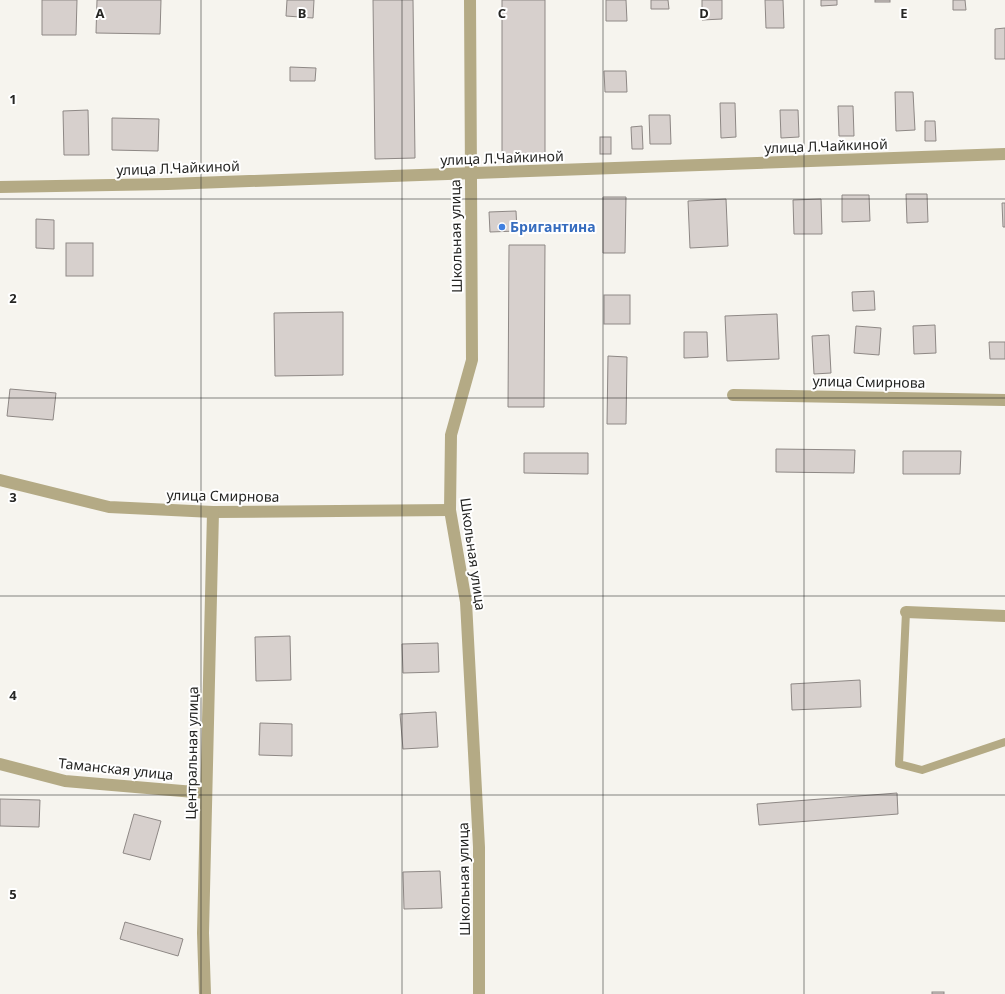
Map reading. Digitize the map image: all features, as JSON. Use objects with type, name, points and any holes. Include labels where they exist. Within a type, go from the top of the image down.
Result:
[{"type":"street","name":"Школьная улица","points":[[470,0],[472,360],[451,435],[450,510],[466,602],[480,847],[479,994]]},
{"type":"street","name":"улица Л.Чайкиной","points":[[0,187],[168,184],[1005,154]]},
{"type":"street","name":"улица Смирнова","points":[[733,395],[1005,400]]},
{"type":"street","name":"улица Смирнова","points":[[0,480],[109,507],[213,512],[450,510]]},
{"type":"street","name":"Центральная улица","points":[[205,994],[203,933],[213,512]]},
{"type":"street","points":[[906,612],[1005,616]]},
{"type":"street","name":"Таманская улица","points":[[0,764],[65,782],[206,793]]},
{"type":"lane","points":[[906,612],[899,764],[922,770],[1005,742]]},
{"type":"building","points":[[42,0],[77,0],[76,35],[42,35]]},
{"type":"building","points":[[97,0],[161,0],[160,34],[96,33]]},
{"type":"building","points":[[287,0],[314,0],[313,18],[286,16]]},
{"type":"building","points":[[373,0],[413,0],[415,158],[375,159]]},
{"type":"building","points":[[502,0],[545,0],[545,157],[502,157]]},
{"type":"building","points":[[606,0],[626,0],[627,21],[606,21]]},
{"type":"building","points":[[651,0],[668,0],[669,9],[651,9]]},
{"type":"building","points":[[702,0],[722,0],[722,19],[702,20]]},
{"type":"building","points":[[765,0],[783,0],[784,28],[766,28]]},
{"type":"building","points":[[821,0],[837,0],[837,5],[821,6]]},
{"type":"building","points":[[875,0],[890,0],[890,2],[875,2]]},
{"type":"building","points":[[953,0],[965,0],[966,10],[953,10]]},
{"type":"building","points":[[1005,28],[1005,59],[995,59],[995,29]]},
{"type":"building","points":[[290,67],[316,68],[315,81],[290,81]]},
{"type":"building","points":[[604,71],[626,71],[627,92],[605,92]]},
{"type":"building","points":[[895,92],[913,92],[915,130],[896,131]]},
{"type":"building","points":[[720,103],[735,103],[736,137],[721,138]]},
{"type":"building","points":[[838,106],[853,106],[854,136],[839,136]]},
{"type":"building","points":[[88,110],[89,155],[64,155],[63,111]]},
{"type":"building","points":[[780,110],[798,110],[799,137],[781,138]]},
{"type":"building","points":[[649,115],[670,115],[671,144],[650,144]]},
{"type":"building","points":[[112,118],[159,119],[158,151],[112,150]]},
{"type":"building","points":[[925,121],[935,121],[936,141],[925,141]]},
{"type":"building","points":[[642,126],[643,149],[632,149],[631,127]]},
{"type":"building","points":[[600,137],[611,137],[611,154],[600,154]]},
{"type":"building","points":[[906,194],[927,194],[928,222],[907,223]]},
{"type":"building","points":[[842,195],[869,195],[870,221],[842,222]]},
{"type":"building","points":[[603,197],[626,197],[625,253],[603,253]]},
{"type":"building","points":[[726,199],[728,246],[690,248],[688,201]]},
{"type":"building","points":[[821,199],[822,234],[794,234],[793,200]]},
{"type":"building","points":[[1002,203],[1005,203],[1005,227],[1003,227]]},
{"type":"building","points":[[516,211],[517,231],[490,232],[489,212]]},
{"type":"building","points":[[36,219],[54,220],[54,249],[36,248]]},
{"type":"building","points":[[66,243],[93,243],[93,276],[66,276]]},
{"type":"building","points":[[509,245],[545,245],[544,407],[508,407]]},
{"type":"building","points":[[874,291],[875,310],[853,311],[852,292]]},
{"type":"building","points":[[604,295],[630,295],[630,324],[604,324]]},
{"type":"building","points":[[343,312],[343,375],[275,376],[274,313]]},
{"type":"building","points":[[777,314],[779,359],[727,361],[725,316]]},
{"type":"building","points":[[935,325],[936,353],[914,354],[913,326]]},
{"type":"building","points":[[856,326],[881,328],[879,355],[854,353]]},
{"type":"building","points":[[684,332],[707,332],[708,357],[684,358]]},
{"type":"building","points":[[829,335],[831,373],[814,374],[812,336]]},
{"type":"building","points":[[989,342],[1005,342],[1005,359],[990,359]]},
{"type":"building","points":[[608,356],[627,357],[626,424],[607,424]]},
{"type":"building","points":[[10,389],[56,393],[53,420],[7,416]]},
{"type":"building","points":[[776,449],[855,450],[854,473],[776,472]]},
{"type":"building","points":[[903,451],[961,451],[960,474],[903,474]]},
{"type":"building","points":[[524,453],[588,453],[588,474],[524,473]]},
{"type":"building","points":[[290,636],[291,680],[256,681],[255,637]]},
{"type":"building","points":[[438,643],[439,672],[403,673],[402,644]]},
{"type":"building","points":[[860,680],[861,707],[792,710],[791,684]]},
{"type":"building","points":[[436,712],[438,747],[403,749],[400,714]]},
{"type":"building","points":[[260,723],[292,724],[292,756],[259,755]]},
{"type":"building","points":[[897,793],[898,814],[759,825],[757,804]]},
{"type":"building","points":[[0,799],[40,800],[39,827],[0,826]]},
{"type":"building","points":[[134,814],[161,821],[150,860],[123,853]]},
{"type":"building","points":[[440,871],[442,908],[404,909],[403,872]]},
{"type":"building","points":[[125,922],[183,939],[178,956],[120,939]]},
{"type":"building","points":[[932,992],[944,992],[944,994],[932,994]]},
{"type":"place","name":"Бригантина","points":[[502,227]]}]
